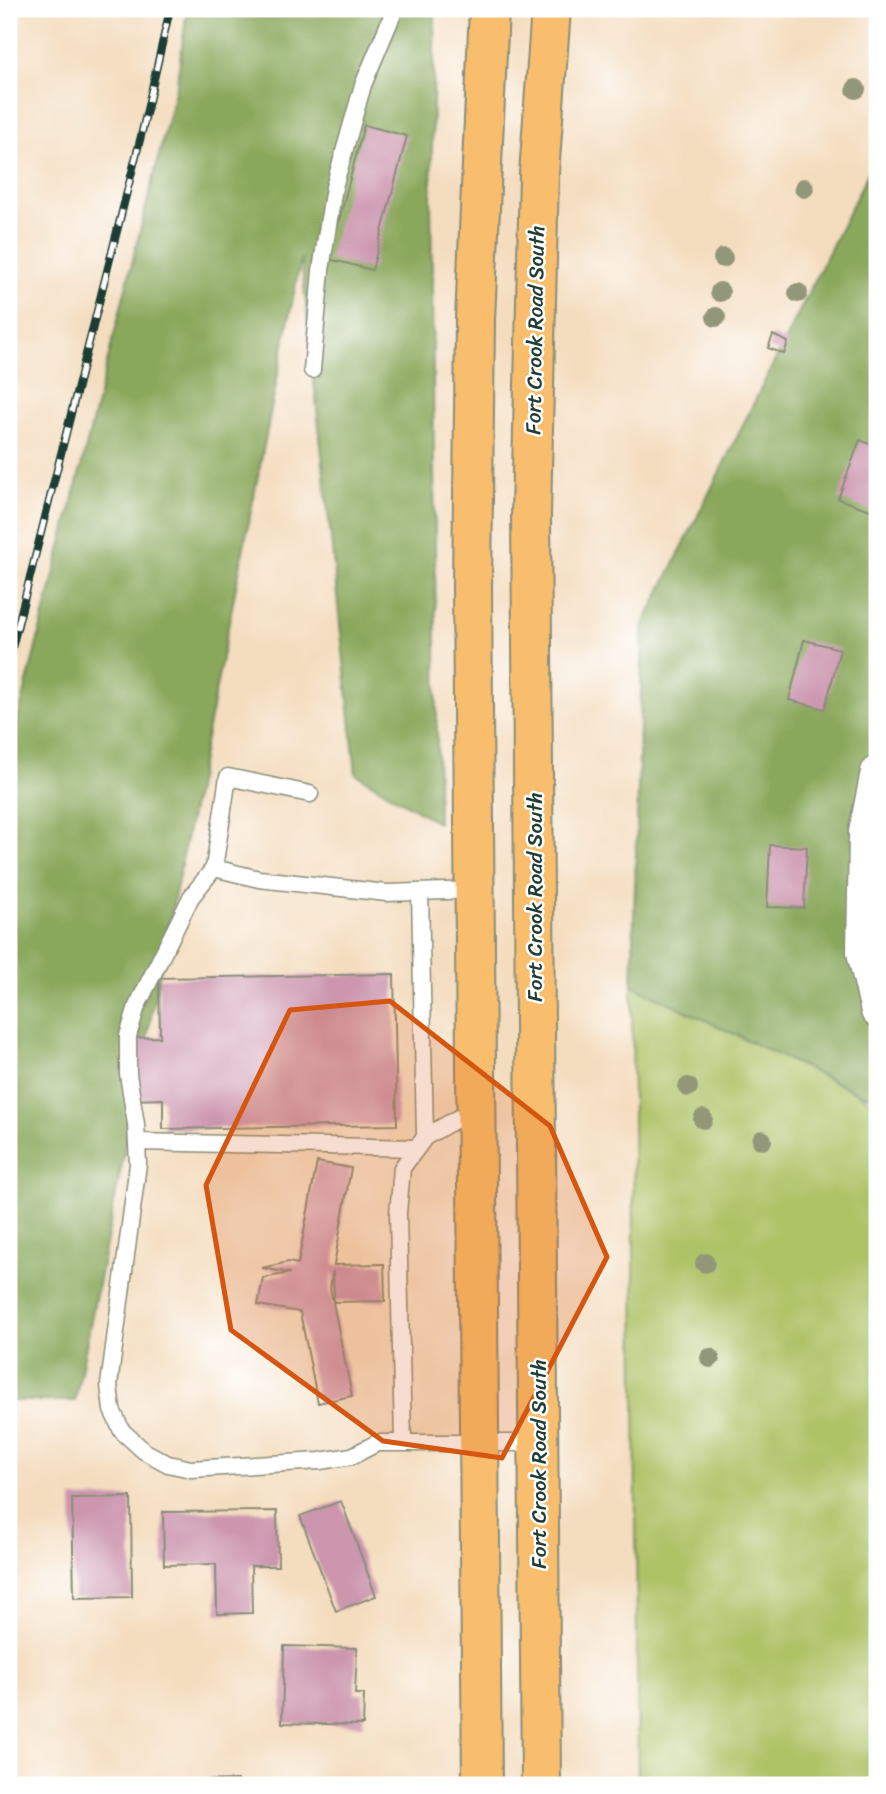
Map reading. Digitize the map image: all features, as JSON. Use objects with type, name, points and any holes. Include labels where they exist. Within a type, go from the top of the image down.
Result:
[{"type":"main road","points":[[482,1785],[472,586],[475,320],[489,9]]},
{"type":"main road","name":"Fort Crook Road South","points":[[541,1785],[531,516],[539,174],[551,9]]},
{"type":"street","points":[[877,772],[865,832],[863,952],[877,1011]]},
{"type":"lane","points":[[312,370],[321,270],[334,187],[363,85],[395,9]]},
{"type":"lane","points":[[310,794],[228,777],[214,868],[191,897],[137,1006],[128,1036],[128,1074],[138,1164],[109,1385],[112,1409],[122,1431],[144,1451],[168,1464],[191,1469],[320,1461],[352,1456],[377,1443],[539,1443]]},
{"type":"lane","points":[[214,868],[259,879],[387,893],[475,890]]},
{"type":"lane","points":[[420,892],[421,1142]]},
{"type":"lane","points":[[403,1443],[398,1213],[402,1168],[421,1142],[476,1107]]},
{"type":"lane","points":[[137,1142],[421,1142]]},
{"type":"highlighted area","points":[[390,1001],[550,1126],[607,1257],[502,1458],[383,1441],[231,1330],[206,1185],[290,1010]]},
{"type":"green space","points":[[187,9],[435,9],[431,193],[438,823],[356,774],[301,258],[75,1401],[9,1401],[9,755],[177,83]]},
{"type":"green space","points":[[877,155],[877,1098],[858,1093],[632,985],[643,626]]},
{"type":"green space","points":[[632,985],[858,1093],[877,1106],[877,1785],[638,1785]]},
{"type":"building","points":[[364,125],[407,136],[372,270],[329,259]]},
{"type":"building","points":[[773,335],[788,342],[784,354],[768,348]]},
{"type":"building","points":[[860,440],[877,447],[877,501],[873,511],[838,499]]},
{"type":"building","points":[[804,640],[840,649],[825,709],[789,700]]},
{"type":"building","points":[[770,845],[807,847],[804,908],[767,907]]},
{"type":"building","points":[[394,974],[397,1125],[163,1129],[163,1099],[132,1100],[131,1038],[160,1037],[159,978]]},
{"type":"building","points":[[317,1162],[351,1168],[334,1265],[384,1264],[385,1301],[334,1302],[333,1271],[330,1288],[352,1396],[318,1403],[300,1312],[258,1305],[263,1278],[290,1273],[262,1268],[288,1262],[298,1264]]},
{"type":"building","points":[[131,1497],[132,1597],[74,1598],[72,1498]]},
{"type":"building","points":[[341,1501],[376,1596],[336,1611],[300,1516]]},
{"type":"building","points":[[277,1511],[278,1566],[251,1566],[252,1613],[217,1614],[216,1564],[164,1565],[163,1512]]},
{"type":"building","points":[[284,1646],[357,1648],[355,1694],[364,1694],[363,1725],[282,1723]]},
{"type":"building","points":[[237,1780],[237,1785],[192,1785],[191,1781]]},
{"type":"railway","points":[[9,660],[141,136],[170,9]]}]
